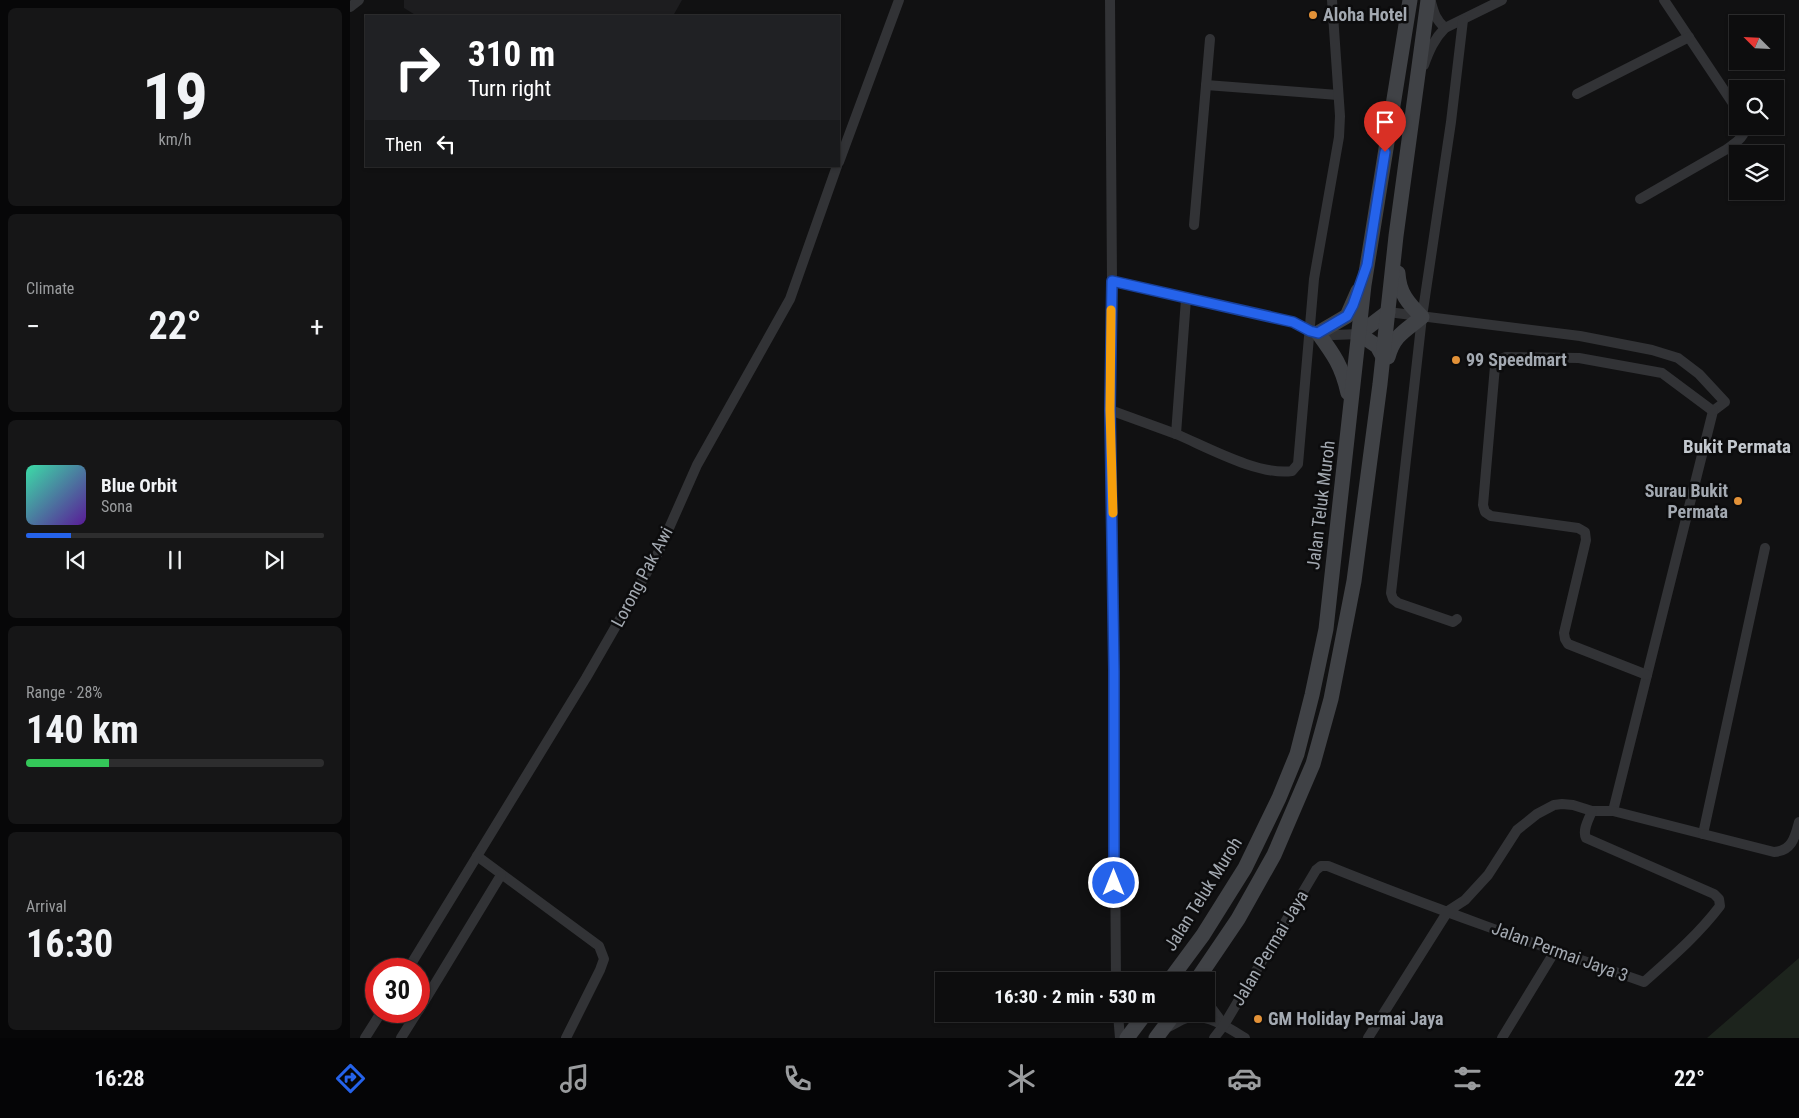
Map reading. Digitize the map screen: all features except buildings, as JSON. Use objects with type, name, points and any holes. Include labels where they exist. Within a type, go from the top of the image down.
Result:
[{"type":"main road","name":"Jalan Teluk Muroh","points":[[1176,972],[1203,934],[1245,868],[1279,798],[1297,754],[1312,695],[1326,629],[1364,285],[1410,0]]},
{"type":"main road","points":[[1207,972],[1274,855],[1313,764],[1331,699],[1344,641],[1354,581],[1380,384],[1396,236],[1429,0]]},
{"type":"main road","points":[[1380,384],[1391,344],[1395,338],[1422,316],[1406,300],[1398,284],[1396,236]]},
{"type":"main road","points":[[1351,409],[1339,361],[1314,332],[1347,316],[1353,305],[1367,265]]},
{"type":"main road","points":[[1364,285],[1372,298],[1388,312]]},
{"type":"main road","points":[[1383,357],[1377,346],[1359,334],[1388,312]]},
{"type":"main road","points":[[1127,1038],[1139,1022]]},
{"type":"main road","points":[[1159,1034],[1168,1022]]},
{"type":"street","points":[[350,7],[358,0]]},
{"type":"street","points":[[840,159],[898,0]]},
{"type":"street","points":[[1110,0],[1112,281],[1110,410],[1113,526],[1116,972]]},
{"type":"street","points":[[1110,410],[1176,434],[1239,462],[1282,472],[1292,471],[1298,464],[1314,332],[1314,279],[1339,137],[1332,0]]},
{"type":"street","points":[[1429,0],[1434,16],[1445,28]]},
{"type":"street","points":[[1417,82],[1431,48],[1438,35],[1445,28],[1502,0]]},
{"type":"street","points":[[1664,0],[1729,98]]},
{"type":"street","points":[[1457,619],[1453,622],[1398,603],[1393,599],[1391,593],[1422,316],[1451,122],[1463,20]]},
{"type":"street","points":[[1578,94],[1689,37]]},
{"type":"street","points":[[1194,225],[1210,39]]},
{"type":"street","points":[[1206,85],[1338,96]]},
{"type":"street","points":[[1640,199],[1727,149],[1742,135]]},
{"type":"street","name":"Lorong Pak Awi","points":[[415,958],[586,678],[658,553],[697,465],[790,299],[837,167]]},
{"type":"street","points":[[1112,281],[1293,322],[1314,332],[1334,335],[1359,334]]},
{"type":"street","points":[[1176,434],[1186,299]]},
{"type":"street","points":[[1388,312],[1559,333],[1634,347],[1678,358],[1699,374],[1724,402],[1713,411],[1612,811]]},
{"type":"street","points":[[1647,675],[1568,644],[1565,639],[1564,633],[1586,540],[1585,532],[1578,528],[1491,516],[1484,512],[1482,505],[1495,366],[1498,360],[1506,357],[1579,358],[1662,372],[1713,411]]},
{"type":"street","points":[[1703,834],[1765,548]]},
{"type":"street","points":[[1368,1038],[1448,911],[1465,900],[1488,875],[1517,830],[1537,814],[1562,804],[1573,805],[1592,811],[1612,811],[1774,852],[1782,852],[1791,844],[1796,835],[1799,822]]},
{"type":"street","name":"Jalan Permai Jaya 3","points":[[1316,870],[1322,866],[1328,866],[1644,982],[1688,942],[1720,906],[1719,900],[1714,894],[1586,838],[1584,834],[1585,829],[1592,811]]},
{"type":"street","points":[[477,856],[599,946],[604,959],[566,1038]]},
{"type":"street","name":"Jalan Permai Jaya","points":[[1214,1038],[1224,1025],[1316,870]]},
{"type":"street","points":[[430,990],[501,875]]},
{"type":"street","points":[[1502,1038],[1556,951]]},
{"type":"street","points":[[1215,1013],[1224,1025]]},
{"type":"street","points":[[1159,1034],[1187,1018],[1200,1017],[1224,1025],[1245,1038]]},
{"type":"street","points":[[1119,1022],[1120,1038]]},
{"type":"street","points":[[365,1038],[374,1023]]},
{"type":"street","points":[[401,1038],[410,1023]]},
{"type":"shaded area","points":[[404,0],[682,0],[674,15],[415,15],[404,8]]},
{"type":"shaded area","points":[[1799,958],[1799,1038],[1707,1038]]},
{"type":"slow traffic","points":[[1111,310],[1110,410],[1113,513]]},
{"type":"place","name":"Aloha Hotel","points":[[1313,15]]},
{"type":"place","name":"99 Speedmart","points":[[1456,360]]},
{"type":"place","name":"Surau Bukit Permata","points":[[1738,501]]},
{"type":"place","name":"GM Holiday Permai Jaya","points":[[1258,1019]]},
{"type":"district","name":"Bukit Permata","points":[[1737,446]]},
{"type":"route","points":[[1114,883],[1114,671],[1110,410],[1112,281],[1293,322],[1318,333],[1347,316],[1353,305],[1367,265],[1385,152]]}]
